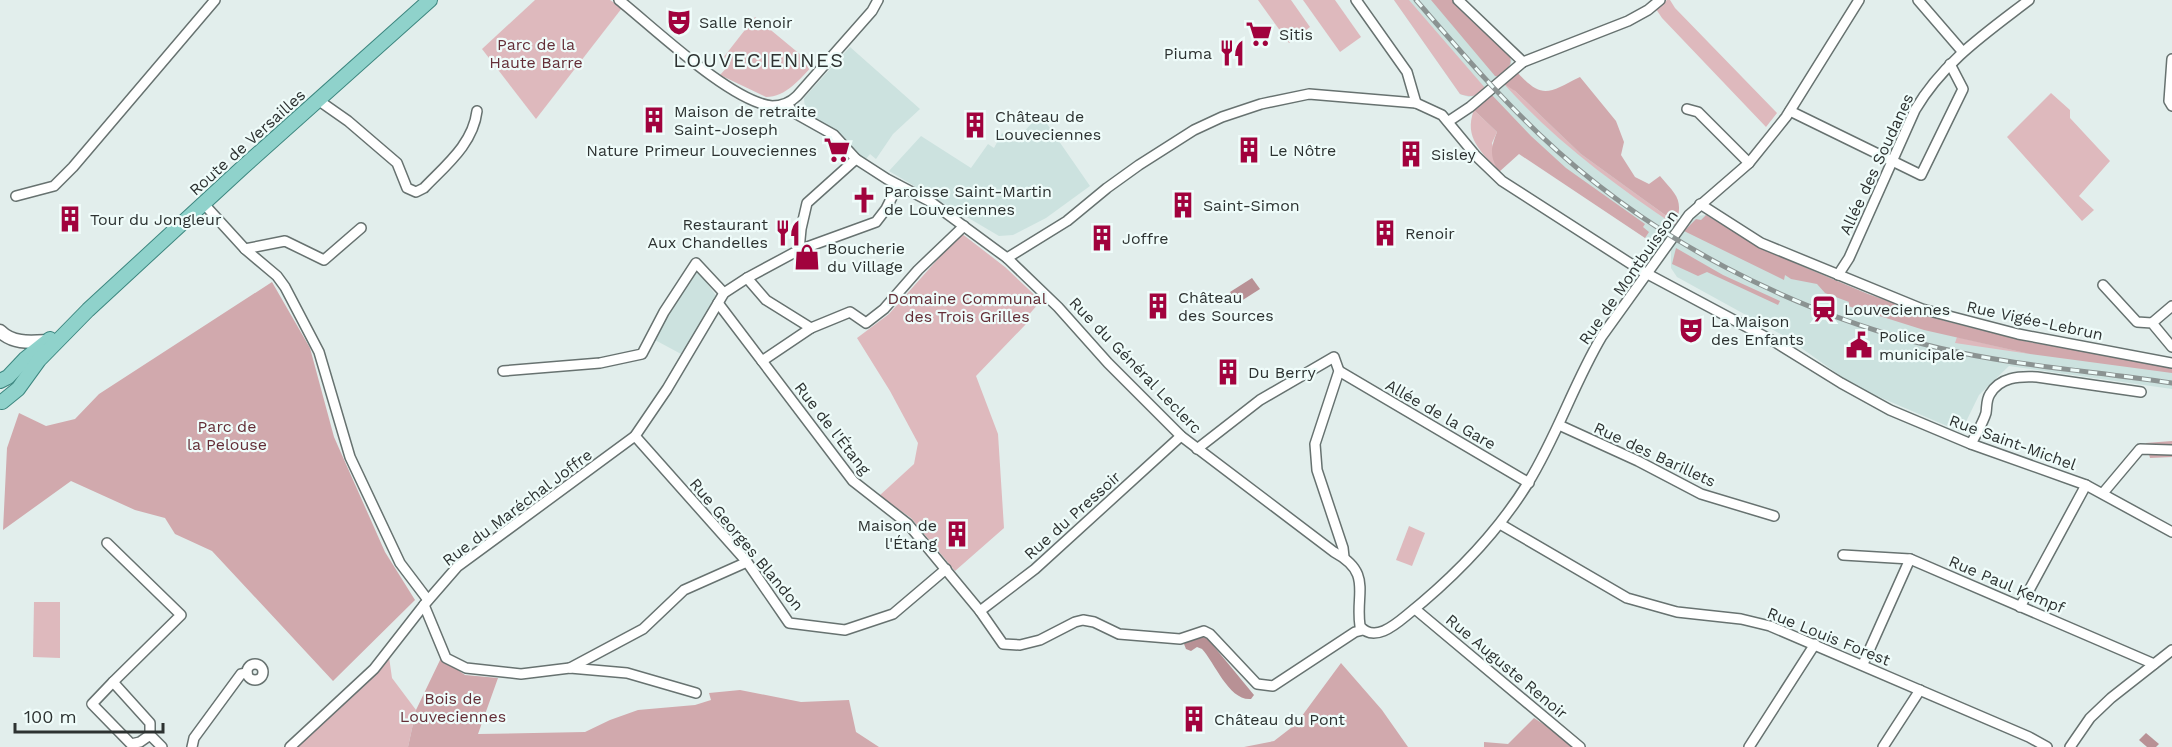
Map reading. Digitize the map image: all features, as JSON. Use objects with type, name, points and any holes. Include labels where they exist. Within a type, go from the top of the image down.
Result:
[{"type":"main road","name":"Route de Versailles","points":[[1,400],[18,389],[39,360],[87,310],[430,0]]},
{"type":"main road","name":"Route de Versailles","points":[[0,381],[8,377],[25,359],[87,310]]},
{"type":"main road","points":[[0,331],[12,340],[48,341]]},
{"type":"street","points":[[16,196],[54,186],[73,167],[215,0]]},
{"type":"street","points":[[619,0],[720,83],[765,104],[776,106],[787,104],[797,96],[872,11],[878,0]]},
{"type":"street","points":[[1356,0],[1407,72],[1416,103]]},
{"type":"street","points":[[1458,0],[1523,63]]},
{"type":"street","points":[[1449,121],[1470,107],[1523,63],[1628,21],[1660,0]]},
{"type":"street","name":"Rue de Montbuisson","points":[[1414,609],[1473,554],[1500,524],[1528,483],[1559,425],[1591,355],[1689,215],[1749,163],[1790,111],[1859,0]]},
{"type":"street","points":[[1918,0],[1962,51]]},
{"type":"street","name":"Allée des Soudanes","points":[[1838,275],[1849,258],[1915,110],[1927,90],[1962,51],[2029,0]]},
{"type":"street","points":[[2172,59],[2169,101],[2172,106]]},
{"type":"street","points":[[1790,111],[1921,175],[1963,89],[1950,64]]},
{"type":"street","name":"Rue Saint-Michel","points":[[1007,258],[1067,221],[1139,165],[1194,130],[1222,117],[1262,104],[1309,94],[1416,103],[1433,110],[1449,121],[1476,156],[1502,182],[1648,273],[1761,335],[1841,384],[1890,410],[1971,444],[2086,485],[2172,532]]},
{"type":"street","points":[[318,100],[348,121],[397,163],[406,188],[416,192],[424,188],[465,145],[475,123],[477,111]]},
{"type":"street","name":"Rue du Général Leclerc","points":[[787,104],[793,112],[834,135],[856,159],[931,202],[1007,258],[1058,307],[1108,363],[1181,436],[1334,552],[1344,557],[1359,578],[1361,592],[1359,621],[1363,630]]},
{"type":"street","points":[[1687,109],[1698,112],[1749,163]]},
{"type":"street","points":[[800,250],[801,230],[807,202],[856,159]]},
{"type":"street","points":[[503,371],[600,363],[642,354],[664,312],[696,263],[724,293],[800,250],[876,222],[886,209],[898,185]]},
{"type":"street","points":[[203,203],[245,249],[277,276],[285,287],[319,352],[350,457],[400,563],[426,603],[446,658],[466,668],[521,674],[570,668],[627,673],[696,693]]},
{"type":"street","name":"Rue Vigée-Lebrun","points":[[1700,204],[1761,243],[1922,309],[2018,334],[2172,363]]},
{"type":"street","points":[[762,360],[811,328],[850,312],[866,323],[884,309],[918,270],[964,226]]},
{"type":"street","points":[[245,249],[285,241],[324,260],[361,228]]},
{"type":"street","points":[[747,278],[766,300],[811,328]]},
{"type":"street","points":[[2103,285],[2137,322],[2152,323],[2172,306]]},
{"type":"street","name":"Rue du Maréchal Joffre","points":[[290,747],[374,669],[457,567],[635,436],[667,389],[724,293]]},
{"type":"street","name":"Rue de l'Étang","points":[[718,303],[853,481],[905,520],[980,611],[1003,644],[1020,645],[1040,640],[1075,622],[1083,621],[1094,622],[1119,634],[1129,635],[1180,639],[1204,631],[1210,634],[1257,684],[1273,686],[1355,632],[1363,630]]},
{"type":"street","points":[[2152,323],[2172,347]]},
{"type":"street","points":[[1197,449],[1260,400],[1334,357],[1339,371],[1315,444],[1317,470],[1344,557]]},
{"type":"street","name":"Allée de la Gare","points":[[1339,371],[1528,483]]},
{"type":"street","points":[[1971,444],[1986,414],[1990,394],[2006,380],[2021,376],[2037,376],[2141,392]]},
{"type":"street","name":"Rue des Barillets","points":[[1559,425],[1638,461],[1701,494],[1774,516]]},
{"type":"street","name":"Rue Georges Blandon","points":[[635,436],[747,562],[789,623],[845,630],[893,614],[946,569]]},
{"type":"street","name":"Rue du Pressoir","points":[[980,611],[1035,570],[1181,436]]},
{"type":"street","points":[[2103,493],[2140,449],[2172,450]]},
{"type":"street","points":[[2020,607],[2086,485]]},
{"type":"street","name":"Rue Louis Forest","points":[[1500,524],[1627,598],[1677,612],[1741,619],[1770,626],[1863,664],[2047,747]]},
{"type":"street","points":[[107,543],[181,615],[92,704],[132,744],[150,735]]},
{"type":"street","name":"Rue Paul Kempf","points":[[1843,555],[1910,559],[2154,664]]},
{"type":"street","points":[[1863,664],[1910,559]]},
{"type":"street","points":[[570,668],[643,629],[684,590],[747,562]]},
{"type":"street","points":[[1363,630],[1375,633],[1390,628],[1414,609]]},
{"type":"street","name":"Rue Auguste Renoir","points":[[1414,609],[1580,747]]},
{"type":"street","points":[[1749,747],[1815,644]]},
{"type":"street","points":[[2070,747],[2090,718],[2111,698],[2172,650]]},
{"type":"street","points":[[192,747],[194,738],[241,674],[247,673]]},
{"type":"street","points":[[113,682],[150,723],[150,735],[162,747]]},
{"type":"street","points":[[1883,747],[1920,690]]},
{"type":"shaded area","points":[[1394,0],[1455,0],[1512,59],[1511,65],[1499,77],[1504,84],[1683,231],[1694,216],[1706,215],[1757,245],[1797,264],[1868,294],[1945,321],[2024,341],[2172,370],[2172,389],[2009,366],[1979,395],[1961,432],[1856,387],[1786,337],[1677,277],[1671,268],[1671,251],[1662,245],[1656,245],[1519,153],[1474,110],[1491,94],[1469,97],[1460,94]]},
{"type":"shaded area","points":[[850,47],[920,109],[893,134],[876,159],[870,154],[865,160],[805,111],[804,98]]},
{"type":"shaded area","points":[[1036,121],[1045,121],[1090,186],[1046,218],[1013,235],[999,236],[889,171],[921,136],[971,168],[988,144],[994,148],[1002,133],[1014,142]]},
{"type":"shaded area","points":[[693,270],[698,271],[717,297],[683,355],[655,340]]},
{"type":"shaded area","points":[[1252,278],[1260,289],[1238,303],[1230,292]]},
{"type":"shaded area","points":[[1199,636],[1207,638],[1254,695],[1251,699],[1243,698],[1229,688],[1202,649],[1197,647],[1191,651],[1186,649],[1184,644],[1189,639]]},
{"type":"shaded area","points":[[2146,733],[2159,744],[2156,747],[2147,747],[2139,740]]},
{"type":"green space","name":"Parc de la Haute Barre","points":[[535,0],[610,0],[622,8],[536,119],[482,49]]},
{"type":"green space","points":[[1258,0],[1291,0],[1310,27],[1289,43]]},
{"type":"green space","points":[[1303,0],[1335,0],[1361,37],[1340,52]]},
{"type":"green space","points":[[1394,0],[1409,0],[1486,89],[1474,96],[1460,94]]},
{"type":"green space","points":[[1431,0],[1455,0],[1507,50],[1511,62],[1499,77],[1495,76]]},
{"type":"green space","points":[[1670,0],[1675,8],[1777,113],[1766,127],[1662,18],[1656,9]]},
{"type":"green space","points":[[755,17],[813,65],[786,91],[773,96],[766,97],[720,75],[730,64],[723,58]]},
{"type":"green space","points":[[1517,72],[1533,87],[1547,91],[1580,77],[1616,121],[1624,142],[1621,155],[1635,177],[1649,184],[1660,176],[1675,194],[1679,204],[1676,226],[1672,220],[1581,154],[1515,91],[1504,84]]},
{"type":"green space","points":[[1504,84],[1513,89],[1581,154],[1672,220],[1676,226],[1585,160],[1543,124]]},
{"type":"green space","points":[[2051,93],[2070,110],[2070,118],[2110,161],[2079,196],[2094,210],[2082,221],[2007,137]]},
{"type":"green space","points":[[1491,94],[1531,136],[1566,168],[1645,224],[1643,227],[1649,232],[1645,238],[1519,154],[1499,172],[1492,153],[1497,132],[1474,110]]},
{"type":"green space","points":[[1474,110],[1497,132],[1492,143],[1499,172],[1481,151],[1473,137],[1471,120]]},
{"type":"green space","points":[[1706,215],[1757,245],[1797,264],[1868,294],[1945,321],[2024,341],[2172,367],[2172,373],[2030,354],[1924,330],[1848,306],[1849,302],[1825,293],[1817,284],[1791,279],[1785,275],[1784,280],[1684,231],[1696,219],[1701,220]]},
{"type":"green space","name":"Domaine Communal des Trois Grilles","points":[[961,233],[1005,267],[1041,301],[1024,320],[1027,323],[976,376],[998,434],[1004,528],[955,571],[911,518],[879,496],[914,464],[918,443],[890,391],[857,338],[889,314]]},
{"type":"green space","points":[[1676,248],[1723,275],[1780,301],[1778,305],[1707,272],[1698,276],[1672,264]]},
{"type":"green space","name":"Parc de la Pelouse","points":[[272,282],[310,348],[334,437],[385,552],[415,600],[333,681],[212,551],[175,534],[165,518],[135,510],[71,481],[3,530],[7,448],[19,413],[46,426],[75,419],[99,394]]},
{"type":"green space","points":[[1957,337],[2030,354],[1955,343]]},
{"type":"green space","points":[[2172,441],[2172,457],[2150,458],[2146,443]]},
{"type":"green space","points":[[1409,526],[1425,533],[1412,566],[1396,560]]},
{"type":"green space","points":[[34,602],[60,602],[60,658],[33,657]]},
{"type":"green space","points":[[389,657],[392,678],[416,710],[408,747],[293,747]]},
{"type":"green space","name":"Bois de Louveciennes","points":[[441,658],[465,675],[498,678],[478,734],[585,732],[638,710],[695,705],[711,700],[709,693],[740,690],[801,702],[849,700],[856,732],[879,747],[408,747],[416,710]]},
{"type":"green space","points":[[1341,663],[1382,710],[1408,747],[1244,747],[1274,741],[1296,724]]},
{"type":"green space","points":[[1534,718],[1579,747],[1484,747],[1484,742],[1508,744]]},
{"type":"railway","points":[[1416,0],[1507,102],[1582,172],[1627,207],[1725,267],[1776,292],[1830,314],[1884,333],[1939,348],[2026,364],[2172,383]]},
{"type":"place","name":"Salle Renoir","points":[[679,22]]},
{"type":"place","name":"Sitis","points":[[1259,34]]},
{"type":"place","name":"Piuma","points":[[1232,53]]},
{"type":"place","name":"Maison de retraite Saint-Joseph","points":[[654,120]]},
{"type":"place","name":"Château de Louveciennes","points":[[975,125]]},
{"type":"place","name":"Nature Primeur Louveciennes","points":[[837,150]]},
{"type":"place","name":"Le Nôtre","points":[[1249,150]]},
{"type":"place","name":"Sisley","points":[[1411,154]]},
{"type":"place","name":"Paroisse Saint-Martin de Louveciennes","points":[[864,200]]},
{"type":"place","name":"Saint-Simon","points":[[1183,205]]},
{"type":"place","name":"Tour du Jongleur","points":[[70,219]]},
{"type":"place","name":"Restaurant Aux Chandelles","points":[[788,233]]},
{"type":"place","name":"Renoir","points":[[1385,233]]},
{"type":"place","name":"Joffre","points":[[1102,238]]},
{"type":"place","name":"Boucherie du Village","points":[[807,257]]},
{"type":"place","name":"Château des Sources","points":[[1158,306]]},
{"type":"place","name":"Louveciennes","points":[[1824,309]]},
{"type":"place","name":"La Maison des Enfants","points":[[1691,330]]},
{"type":"place","name":"Police municipale","points":[[1859,345]]},
{"type":"place","name":"Du Berry","points":[[1228,372]]},
{"type":"place","name":"Maison de l'Étang","points":[[957,534]]},
{"type":"place","name":"Château du Pont","points":[[1194,719]]},
{"type":"district","name":"LOUVECIENNES","points":[[759,60]]}]
